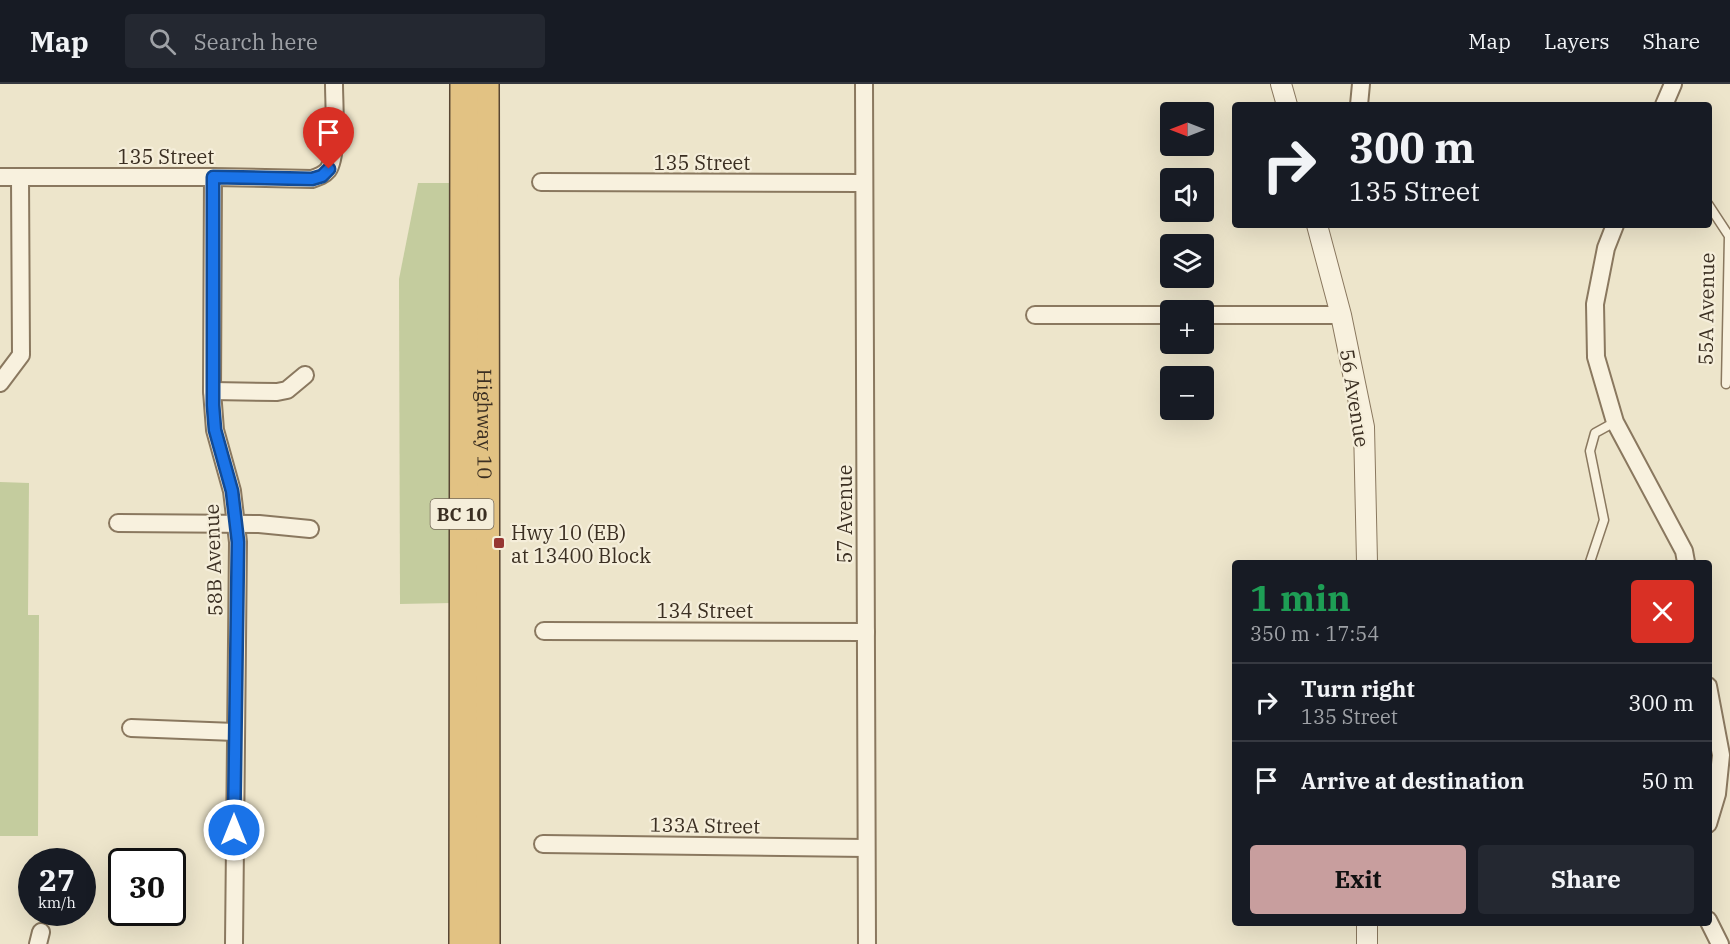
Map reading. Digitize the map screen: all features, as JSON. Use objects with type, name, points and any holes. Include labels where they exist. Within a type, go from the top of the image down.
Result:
[{"type":"highway","name":"Highway 10","points":[[463,944],[464,84]]},
{"type":"highway","name":"Highway 10","points":[[485,84],[486,944]]},
{"type":"street","name":"135 Street","points":[[0,177],[312,179],[322,176],[329,169],[334,142],[333,84]]},
{"type":"street","name":"57 Avenue","points":[[864,84],[867,944]]},
{"type":"street","points":[[1281,84],[1286,102]]},
{"type":"street","points":[[1359,102],[1361,84]]},
{"type":"street","points":[[1665,102],[1673,84]]},
{"type":"street","points":[[0,383],[21,355],[20,177]]},
{"type":"street","name":"58B Avenue","points":[[213,177],[212,391],[215,430],[232,491],[238,542],[234,944]]},
{"type":"street","name":"135 Street","points":[[541,183],[863,183]]},
{"type":"street","points":[[1614,228],[1606,248],[1595,304],[1596,357],[1615,422],[1684,551],[1686,560]]},
{"type":"street","name":"56 Avenue","points":[[1322,229],[1364,427],[1367,560]]},
{"type":"street","points":[[1035,315],[1160,315]]},
{"type":"street","points":[[1214,315],[1341,315]]},
{"type":"street","points":[[212,391],[277,392],[287,390],[305,375]]},
{"type":"street","points":[[118,523],[280,524],[310,529]]},
{"type":"street","name":"134 Street","points":[[544,631],[866,632]]},
{"type":"street","points":[[1712,707],[1721,755],[1717,794],[1712,811]]},
{"type":"street","points":[[131,728],[235,732]]},
{"type":"street","name":"133A Street","points":[[543,844],[866,848]]},
{"type":"street","points":[[1367,926],[1367,944]]},
{"type":"street","points":[[1711,926],[1720,944]]},
{"type":"lane","name":"55A Avenue","points":[[1712,210],[1729,236],[1726,384]]},
{"type":"lane","points":[[1591,560],[1604,520],[1590,451],[1594,433],[1615,422]]},
{"type":"green space","points":[[418,183],[455,183],[452,603],[400,604],[399,279]]},
{"type":"green space","points":[[0,482],[29,483],[28,615],[39,615],[38,836],[0,836]]},
{"type":"place","name":"Hwy 10 (EB) at 13400 Block","points":[[499,543]]},
{"type":"route","points":[[234,830],[238,542],[232,491],[215,430],[212,391],[213,177],[312,179],[322,176],[329,169]]}]
